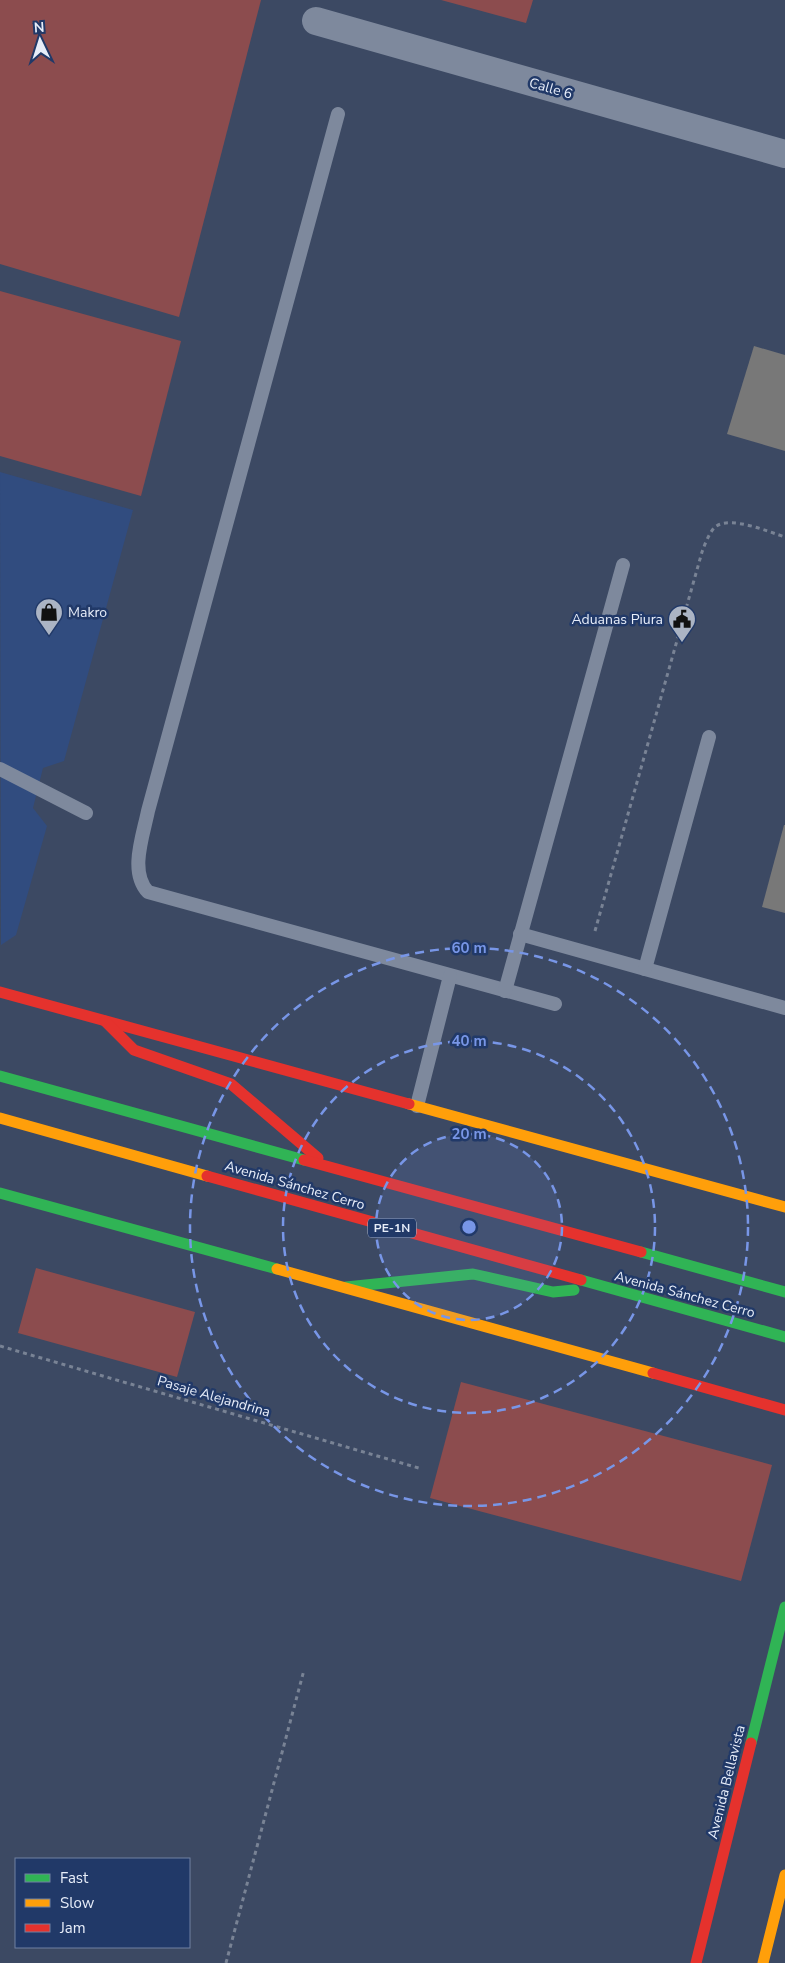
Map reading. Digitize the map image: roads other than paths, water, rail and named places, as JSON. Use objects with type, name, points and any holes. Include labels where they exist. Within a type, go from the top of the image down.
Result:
[{"type":"main road","points":[[0,992],[785,1207]]},
{"type":"main road","points":[[105,1021],[134,1050],[231,1084],[325,1164]]},
{"type":"main road","name":"Avenida Sánchez Cerro","points":[[0,1076],[785,1292]]},
{"type":"main road","name":"Avenida Sánchez Cerro","points":[[0,1118],[785,1337]]},
{"type":"main road","points":[[0,1193],[346,1287],[785,1410]]},
{"type":"main road","points":[[346,1287],[474,1274],[553,1292],[606,1288]]},
{"type":"main road","name":"Avenida Bellavista","points":[[696,1963],[785,1608]]},
{"type":"main road","points":[[763,1963],[785,1875]]},
{"type":"street","name":"Calle 6","points":[[316,21],[785,154]]},
{"type":"lane","points":[[338,114],[148,811],[139,860],[139,874],[142,885],[148,892],[556,1004]]},
{"type":"lane","points":[[505,991],[623,565]]},
{"type":"lane","points":[[645,969],[710,737]]},
{"type":"lane","points":[[0,769],[86,813]]},
{"type":"lane","points":[[520,934],[785,1008]]},
{"type":"lane","points":[[417,1106],[450,976]]},
{"type":"place","name":"Makro","points":[[49,636]]},
{"type":"place","name":"Aduanas Piura","points":[[682,643]]}]
